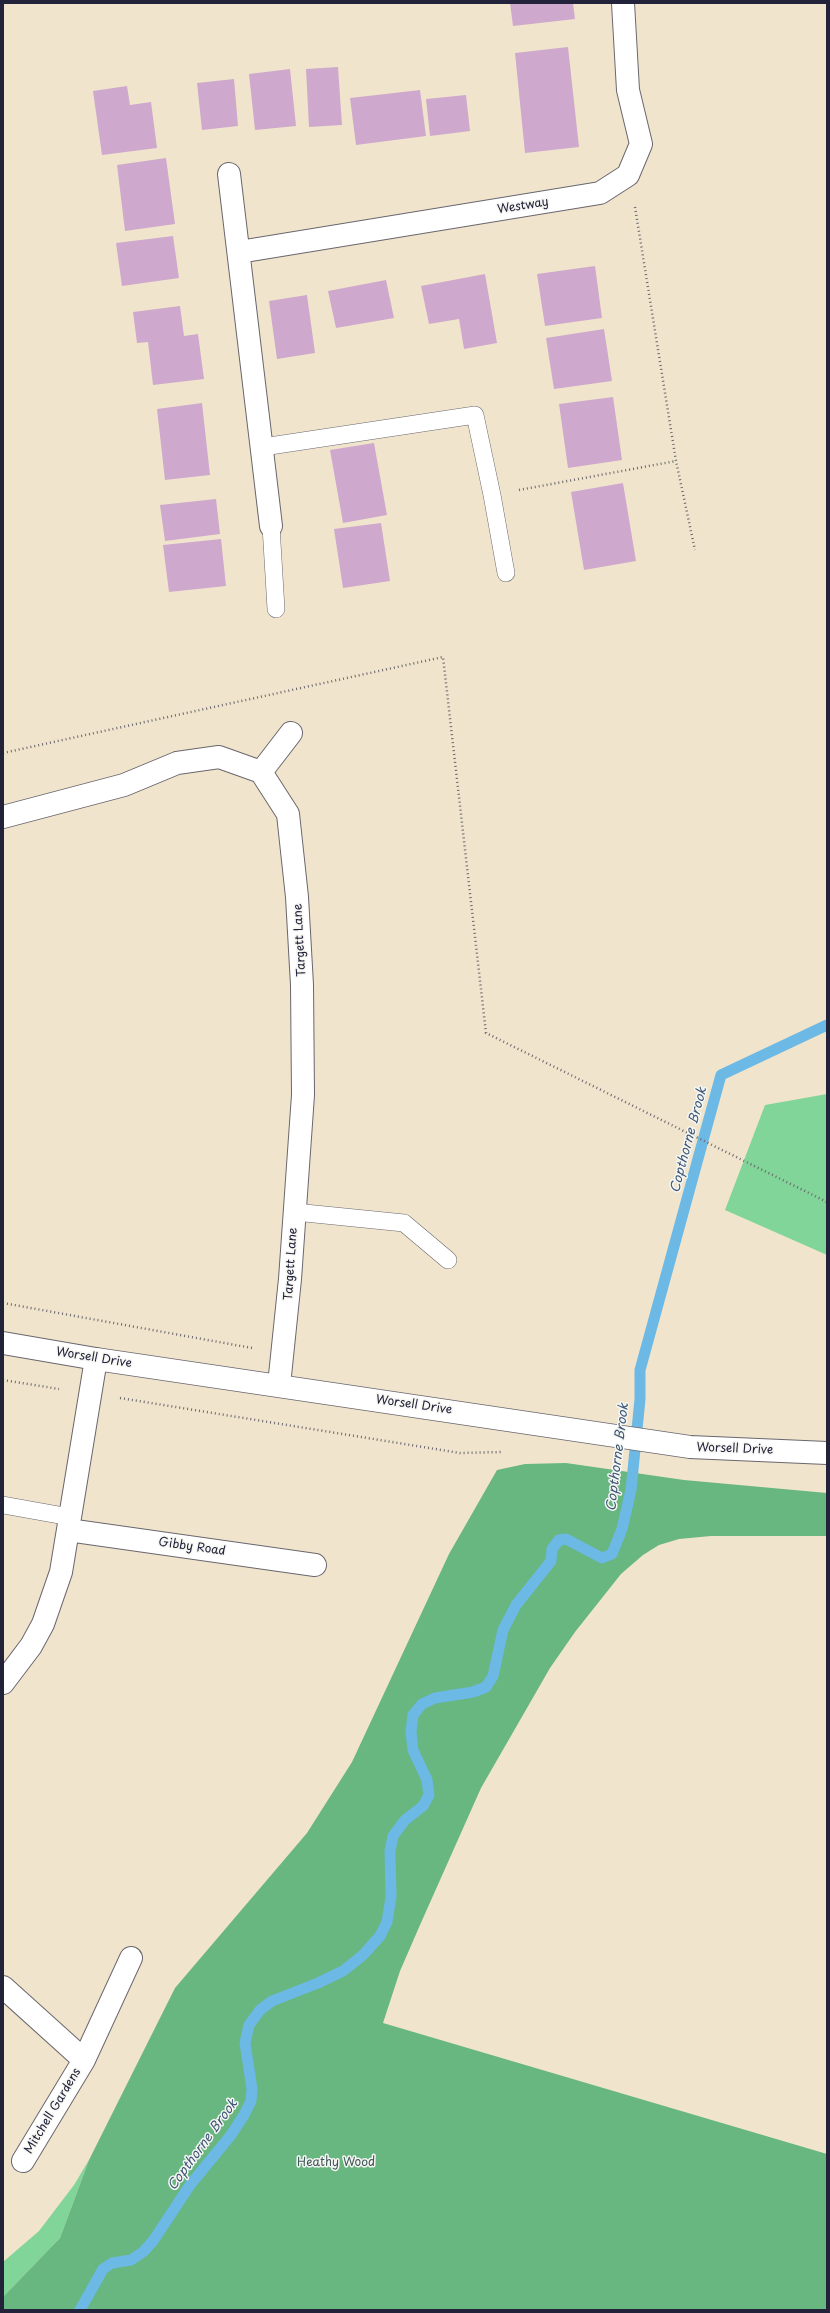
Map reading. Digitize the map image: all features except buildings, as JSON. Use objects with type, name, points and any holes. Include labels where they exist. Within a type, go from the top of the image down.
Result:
[{"type":"street","points":[[623,3],[628,90],[641,144],[628,175]]},
{"type":"street","points":[[229,174],[240,252],[271,526]]},
{"type":"street","name":"Westway","points":[[240,252],[600,193],[628,175]]},
{"type":"street","points":[[3,817],[124,785],[177,763],[219,757],[261,772],[291,733]]},
{"type":"street","name":"Targett Lane","points":[[261,772],[288,814],[297,897],[302,985],[303,1095],[284,1346],[279,1385]]},
{"type":"street","name":"Worsell Drive","points":[[3,1343],[96,1360],[279,1385],[690,1447],[827,1453]]},
{"type":"street","points":[[3,1683],[30,1646],[43,1624],[61,1572],[96,1360]]},
{"type":"street","name":"Gibby Road","points":[[69,1523],[315,1565]]},
{"type":"street","name":"Mitchell Gardens","points":[[23,2161],[84,2060],[131,1958]]},
{"type":"street","name":"Mitchell Gardens","points":[[3,1987],[84,2060]]},
{"type":"lane","points":[[263,447],[475,415],[492,495],[506,573]]},
{"type":"lane","points":[[271,526],[276,609]]},
{"type":"lane","points":[[295,1212],[404,1224],[448,1260]]},
{"type":"lane","points":[[3,1505],[69,1523]]},
{"type":"path","points":[[628,175],[640,230],[676,461],[695,550]]},
{"type":"path","points":[[492,495],[676,461]]},
{"type":"path","points":[[3,753],[443,657],[486,1033],[827,1202]]},
{"type":"path","points":[[3,1380],[460,1453],[504,1452]]},
{"type":"green space","points":[[827,1094],[827,1255],[725,1210],[765,1105]]},
{"type":"green space","name":"Heathy Wood","points":[[566,1463],[684,1480],[827,1493],[827,1536],[711,1536],[679,1539],[659,1545],[643,1555],[621,1574],[575,1632],[550,1668],[481,1788],[400,1971],[383,2023],[827,2154],[827,2310],[3,2310],[3,2297],[60,2238],[89,2160],[175,1988],[307,1833],[352,1762],[449,1554],[497,1470],[525,1464]]},
{"type":"green space","points":[[89,2160],[60,2238],[3,2297],[3,2262],[39,2231],[74,2185]]},
{"type":"waterway","name":"Copthorne Brook","points":[[80,2310],[103,2269],[112,2263],[131,2260],[143,2252],[153,2241],[190,2185],[231,2135],[244,2115],[251,2101],[252,2089],[245,2043],[249,2025],[260,2010],[272,2001],[318,1983],[343,1971],[363,1955],[380,1936],[387,1922],[391,1897],[390,1851],[393,1836],[405,1820],[423,1806],[429,1795],[427,1780],[413,1750],[411,1732],[413,1715],[422,1704],[435,1698],[473,1692],[486,1687],[493,1676],[503,1630],[516,1605],[551,1561],[552,1549],[559,1540],[566,1539],[602,1558],[612,1554],[622,1529],[631,1490],[640,1399],[640,1370],[721,1075],[827,1025]]}]
